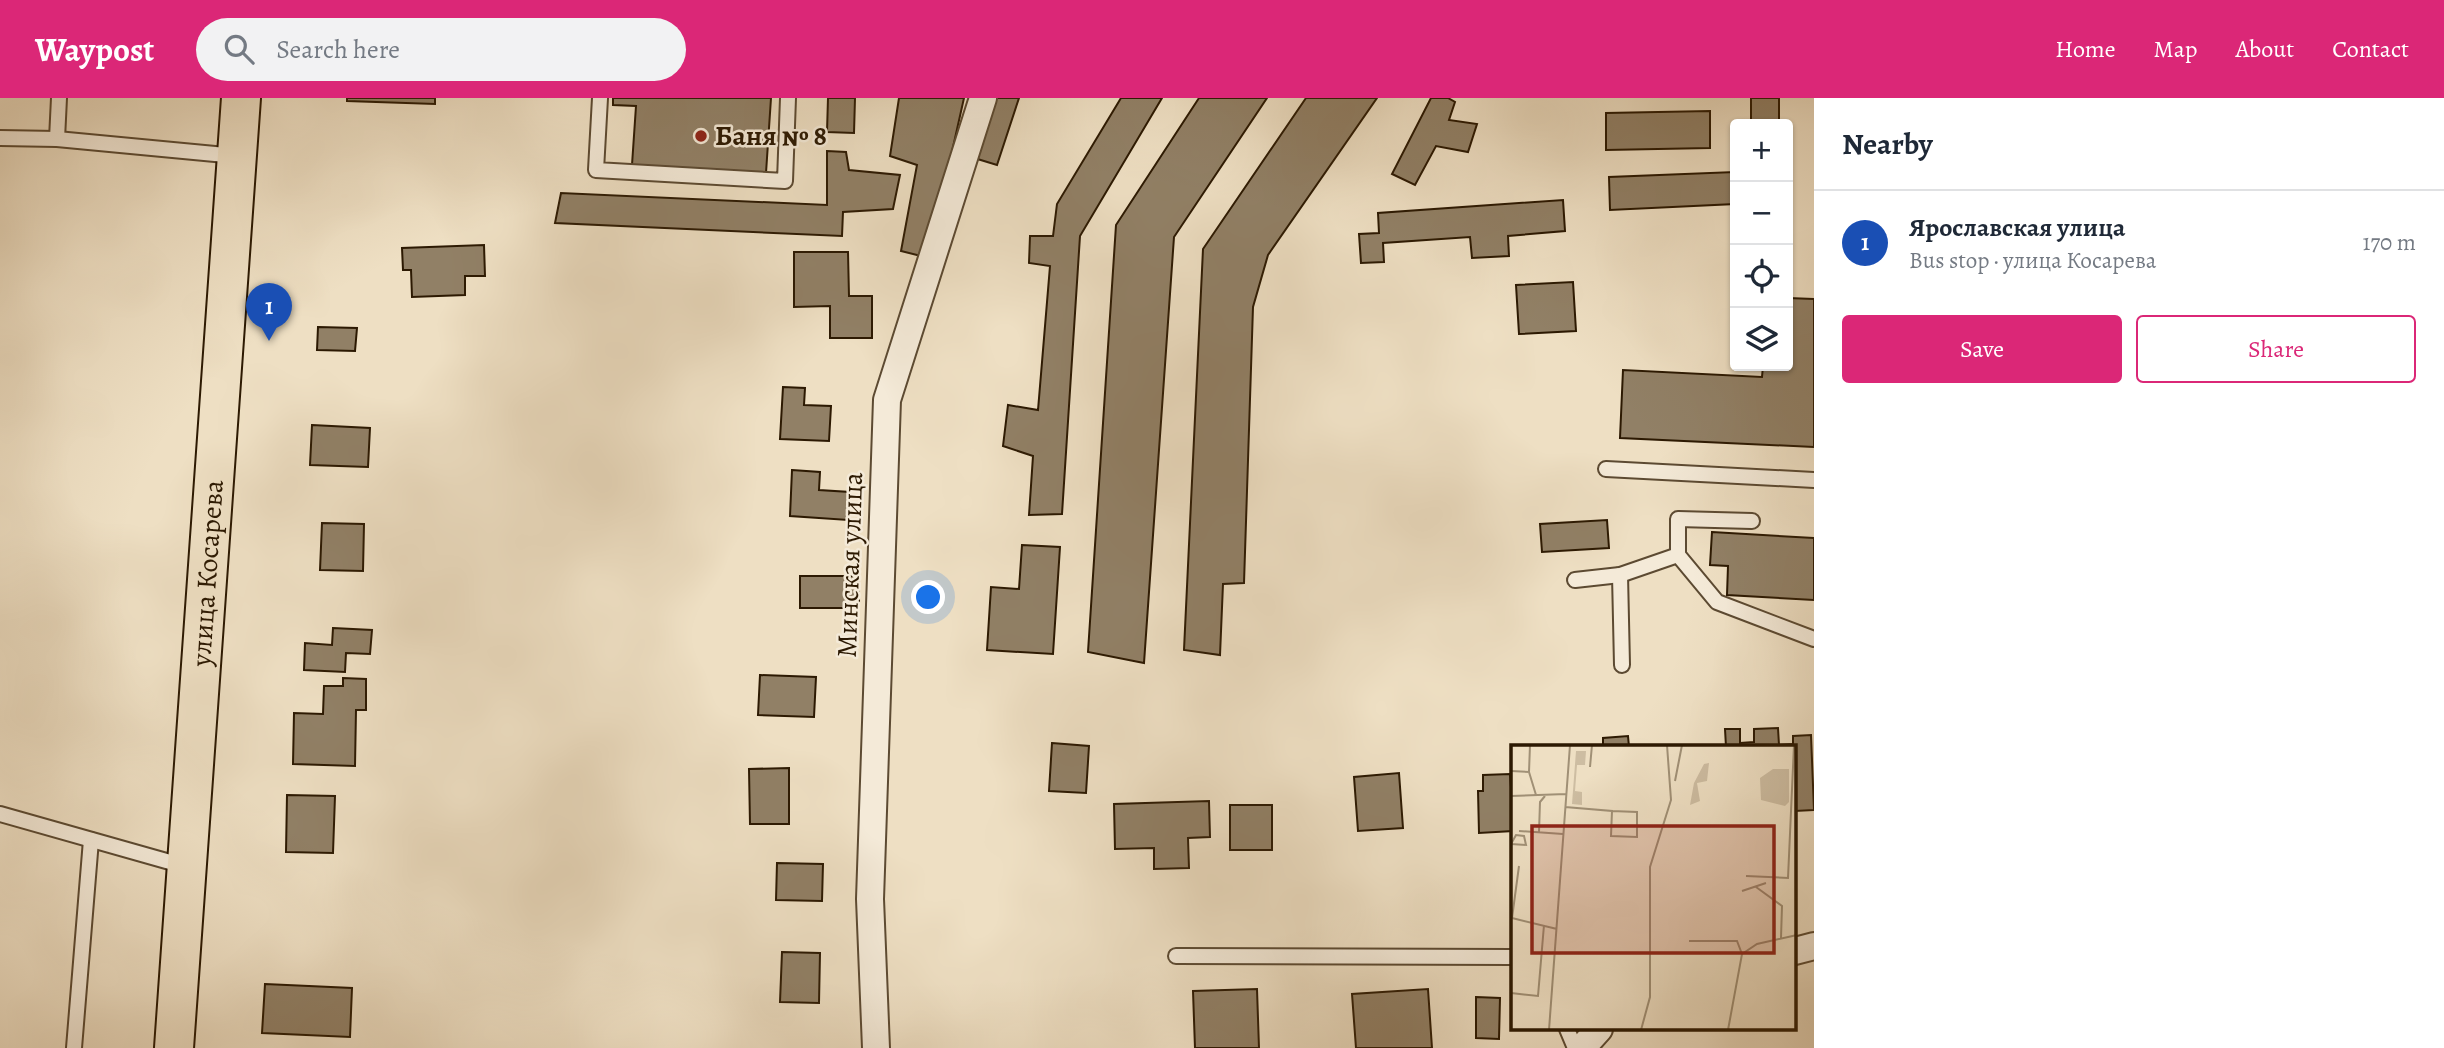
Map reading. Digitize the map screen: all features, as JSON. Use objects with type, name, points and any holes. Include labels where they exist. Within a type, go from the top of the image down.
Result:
[{"type":"main road","name":"улица Косарева","points":[[174,1048],[241,98]]},
{"type":"street","name":"Минская улица","points":[[876,1048],[870,899],[887,400],[983,98]]},
{"type":"street","points":[[1797,950],[1814,946]]},
{"type":"street","points":[[1582,1048],[1598,1030]]},
{"type":"lane","points":[[57,139],[59,98]]},
{"type":"lane","points":[[600,98],[596,170],[785,181],[788,98]]},
{"type":"lane","points":[[0,138],[57,139],[237,156]]},
{"type":"lane","points":[[1606,469],[1814,480]]},
{"type":"lane","points":[[1752,521],[1678,519],[1678,555],[1717,602],[1814,639]]},
{"type":"lane","points":[[1575,579],[1620,575],[1678,555]]},
{"type":"lane","points":[[1620,575],[1622,664]]},
{"type":"lane","points":[[0,814],[187,867]]},
{"type":"lane","points":[[74,1048],[91,840]]},
{"type":"lane","points":[[1176,956],[1511,957]]},
{"type":"lane","points":[[1567,1030],[1575,1048]]},
{"type":"building","points":[[347,98],[435,98],[435,104],[347,101]]},
{"type":"building","name":"Баня № 8","points":[[613,98],[771,98],[766,173],[632,165],[636,106],[613,105]]},
{"type":"building","points":[[828,98],[855,98],[854,133],[827,132]]},
{"type":"building","points":[[899,98],[964,98],[925,257],[901,251],[917,165],[890,156]]},
{"type":"building","points":[[990,98],[1019,98],[997,165],[971,157]]},
{"type":"building","points":[[1121,98],[1162,98],[1080,236],[1062,514],[1029,515],[1033,456],[1003,446],[1008,405],[1038,410],[1050,266],[1029,263],[1030,236],[1053,236],[1057,204]]},
{"type":"building","points":[[1199,98],[1267,98],[1174,237],[1144,663],[1088,652],[1116,225]]},
{"type":"building","points":[[1306,98],[1377,98],[1268,255],[1253,307],[1244,583],[1223,584],[1220,655],[1184,650],[1203,249]]},
{"type":"building","points":[[1431,98],[1448,98],[1455,102],[1449,120],[1477,124],[1468,152],[1436,146],[1415,185],[1392,174]]},
{"type":"building","points":[[1751,98],[1779,98],[1779,119],[1751,119]]},
{"type":"building","points":[[1710,111],[1710,148],[1606,150],[1606,113]]},
{"type":"building","points":[[827,151],[846,152],[849,170],[900,175],[893,209],[843,212],[842,236],[555,223],[561,193],[827,205]]},
{"type":"building","points":[[1730,172],[1730,204],[1610,210],[1609,177]]},
{"type":"building","points":[[1563,200],[1565,231],[1508,236],[1509,256],[1472,258],[1470,237],[1383,243],[1384,262],[1361,263],[1359,234],[1379,233],[1378,213]]},
{"type":"building","points":[[484,245],[485,276],[465,276],[465,295],[412,297],[411,270],[403,270],[402,248]]},
{"type":"building","points":[[794,252],[848,252],[849,296],[872,296],[872,338],[830,338],[830,306],[794,307]]},
{"type":"building","points":[[1573,282],[1576,331],[1519,334],[1516,285]]},
{"type":"building","points":[[1793,298],[1814,299],[1814,447],[1620,438],[1623,370],[1762,377],[1763,371],[1793,371]]},
{"type":"building","points":[[318,327],[357,328],[355,351],[317,350]]},
{"type":"building","points":[[783,387],[805,388],[804,405],[831,406],[829,441],[780,439]]},
{"type":"building","points":[[312,425],[370,428],[368,467],[310,465]]},
{"type":"building","points":[[792,470],[820,472],[819,490],[850,492],[848,520],[790,516]]},
{"type":"building","points":[[1607,520],[1609,548],[1542,552],[1540,524]]},
{"type":"building","points":[[322,523],[364,524],[363,571],[320,570]]},
{"type":"building","points":[[1712,532],[1814,538],[1814,600],[1727,595],[1728,566],[1710,565]]},
{"type":"building","points":[[1022,545],[1060,547],[1053,654],[987,650],[991,587],[1019,589]]},
{"type":"building","points":[[800,576],[859,576],[859,608],[800,608]]},
{"type":"building","points":[[333,628],[372,630],[370,654],[346,653],[345,672],[304,670],[305,643],[332,645]]},
{"type":"building","points":[[760,675],[816,677],[814,717],[758,715]]},
{"type":"building","points":[[343,678],[366,679],[366,710],[356,710],[355,766],[293,764],[294,713],[323,714],[324,686],[343,686]]},
{"type":"building","points":[[1778,728],[1779,745],[1726,745],[1725,729],[1740,729],[1740,743],[1754,742],[1754,729]]},
{"type":"building","points":[[1811,735],[1814,810],[1797,811],[1797,745],[1779,745],[1793,744],[1793,736]]},
{"type":"building","points":[[1628,736],[1629,745],[1603,745],[1603,738]]},
{"type":"building","points":[[1052,743],[1089,746],[1086,793],[1049,791]]},
{"type":"building","points":[[789,768],[789,824],[750,824],[749,769]]},
{"type":"building","points":[[1399,773],[1403,828],[1358,831],[1354,777]]},
{"type":"building","points":[[1510,774],[1511,831],[1479,833],[1478,791],[1483,791],[1483,775]]},
{"type":"building","points":[[287,795],[335,796],[333,853],[286,852]]},
{"type":"building","points":[[1209,801],[1210,837],[1188,838],[1189,868],[1154,869],[1154,848],[1115,849],[1114,804]]},
{"type":"building","points":[[1230,805],[1272,805],[1272,850],[1230,850]]},
{"type":"building","points":[[777,863],[823,864],[822,901],[776,900]]},
{"type":"building","points":[[782,952],[820,953],[819,1003],[780,1002]]},
{"type":"building","points":[[265,984],[352,988],[350,1037],[262,1033]]},
{"type":"building","points":[[1257,989],[1259,1048],[1195,1048],[1193,991]]},
{"type":"building","points":[[1428,989],[1432,1048],[1356,1048],[1352,994]]},
{"type":"building","points":[[1476,997],[1500,998],[1499,1039],[1476,1038]]},
{"type":"place","name":"Баня № 8","points":[[701,136]]},
{"type":"place","name":"Ярославская улица","points":[[269,341]]}]
